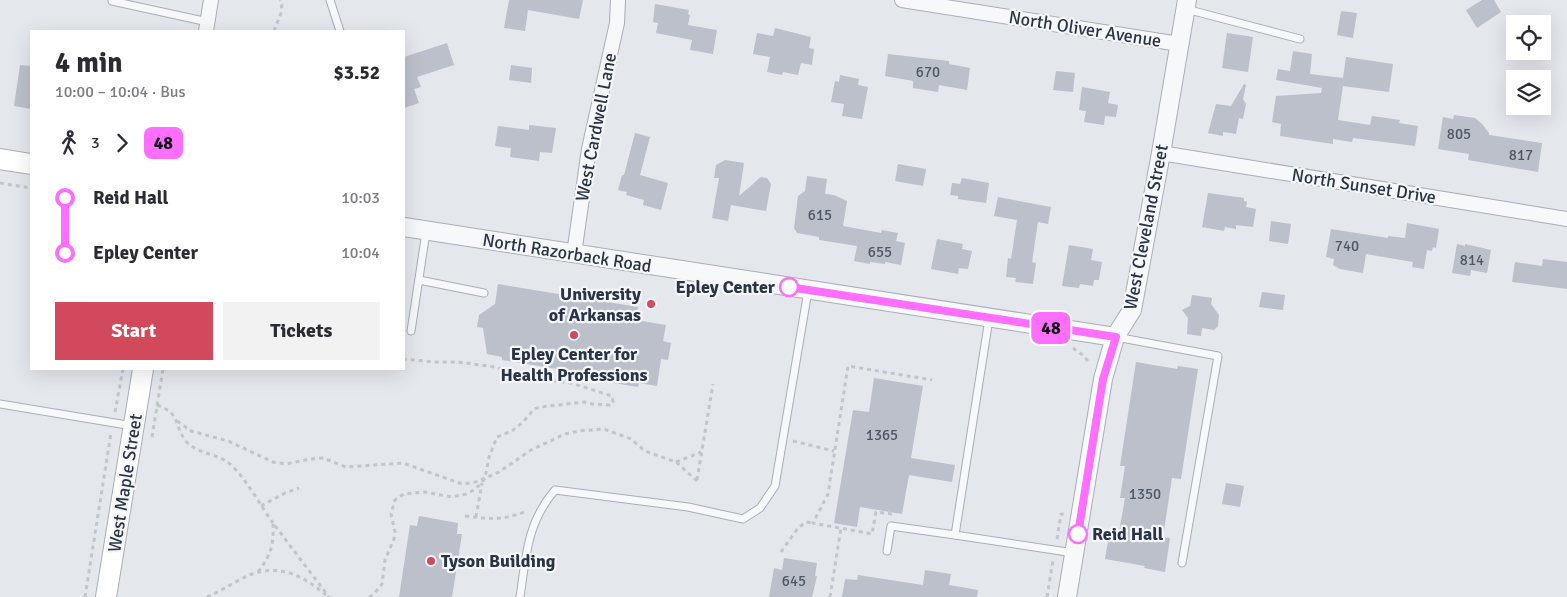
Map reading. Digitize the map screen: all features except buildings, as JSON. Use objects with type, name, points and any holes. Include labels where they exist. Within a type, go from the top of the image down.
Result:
[{"type":"main road","points":[[0,159],[30,164]]},
{"type":"main road","name":"West Maple Street","points":[[106,597],[144,370]]},
{"type":"street","points":[[207,26],[211,0]]},
{"type":"street","name":"West Cardwell Lane","points":[[574,254],[589,149],[617,23],[618,0]]},
{"type":"street","name":"North Oliver Avenue","points":[[902,0],[1179,44]]},
{"type":"street","name":"West Cleveland Street","points":[[1067,597],[1103,379],[1116,337],[1132,310],[1186,4]]},
{"type":"street","name":"North Sunset Drive","points":[[1161,154],[1567,220]]},
{"type":"street","name":"North Razorback Road","points":[[405,227],[1116,337]]},
{"type":"lane","points":[[330,0],[340,30]]},
{"type":"lane","points":[[112,2],[207,26]]},
{"type":"lane","points":[[1186,4],[1300,39]]},
{"type":"lane","points":[[411,331],[426,231]]},
{"type":"lane","points":[[419,280],[484,293]]},
{"type":"lane","points":[[520,597],[530,533],[543,504],[555,490],[688,507],[743,519],[760,508],[774,486],[808,290]]},
{"type":"lane","points":[[955,535],[990,318]]},
{"type":"lane","points":[[1116,337],[1218,356],[1182,563]]},
{"type":"lane","points":[[0,404],[134,426]]},
{"type":"lane","points":[[887,551],[891,526],[1075,554]]},
{"type":"path","points":[[274,30],[281,13],[282,3],[280,0]]},
{"type":"path","points":[[0,183],[30,188]]},
{"type":"path","points":[[1068,346],[1084,356],[1091,367]]},
{"type":"path","points":[[405,359],[457,362],[495,367],[536,379],[571,383],[612,396],[613,402],[610,405],[584,402],[559,406],[550,405],[534,410],[516,428],[497,437],[481,484],[476,517]]},
{"type":"path","points":[[813,523],[828,494],[848,366],[932,380]]},
{"type":"path","points":[[85,597],[122,370]]},
{"type":"path","points":[[177,421],[191,430],[228,442],[273,462],[286,464],[323,458],[346,467],[403,463],[462,484],[499,472],[531,450],[566,434],[604,429],[631,439],[645,451],[676,462],[697,480],[713,384]]},
{"type":"path","points":[[118,399],[157,405],[169,410],[177,421],[185,440],[194,448],[226,461],[235,470],[328,597]]},
{"type":"path","points":[[797,442],[834,451]]},
{"type":"path","points":[[676,462],[702,452]]},
{"type":"path","points":[[369,597],[382,584],[386,555],[394,539],[395,532],[391,514],[395,500],[404,494],[424,492],[452,497],[466,494],[481,484]]},
{"type":"path","points":[[261,506],[299,488]]},
{"type":"path","points":[[465,516],[493,519],[508,518],[527,511]]},
{"type":"path","points":[[781,552],[798,528],[806,522],[872,534],[876,512],[893,514]]},
{"type":"path","points":[[1047,597],[1061,514],[1069,515]]},
{"type":"path","points":[[258,572],[272,550],[273,524]]},
{"type":"path","points":[[830,597],[841,528]]},
{"type":"path","points":[[207,597],[258,572],[276,570],[296,574],[328,597]]},
{"type":"bus line","name":"48","points":[[789,287],[1116,337],[1103,379],[1078,534]]},
{"type":"place","name":"Epley Center","points":[[789,287]]},
{"type":"place","name":"University of Arkansas","points":[[651,304]]},
{"type":"place","name":"Epley Center for Health Professions","points":[[574,335]]},
{"type":"place","name":"Reid Hall","points":[[1078,534]]},
{"type":"place","name":"Tyson Building","points":[[431,561]]}]
